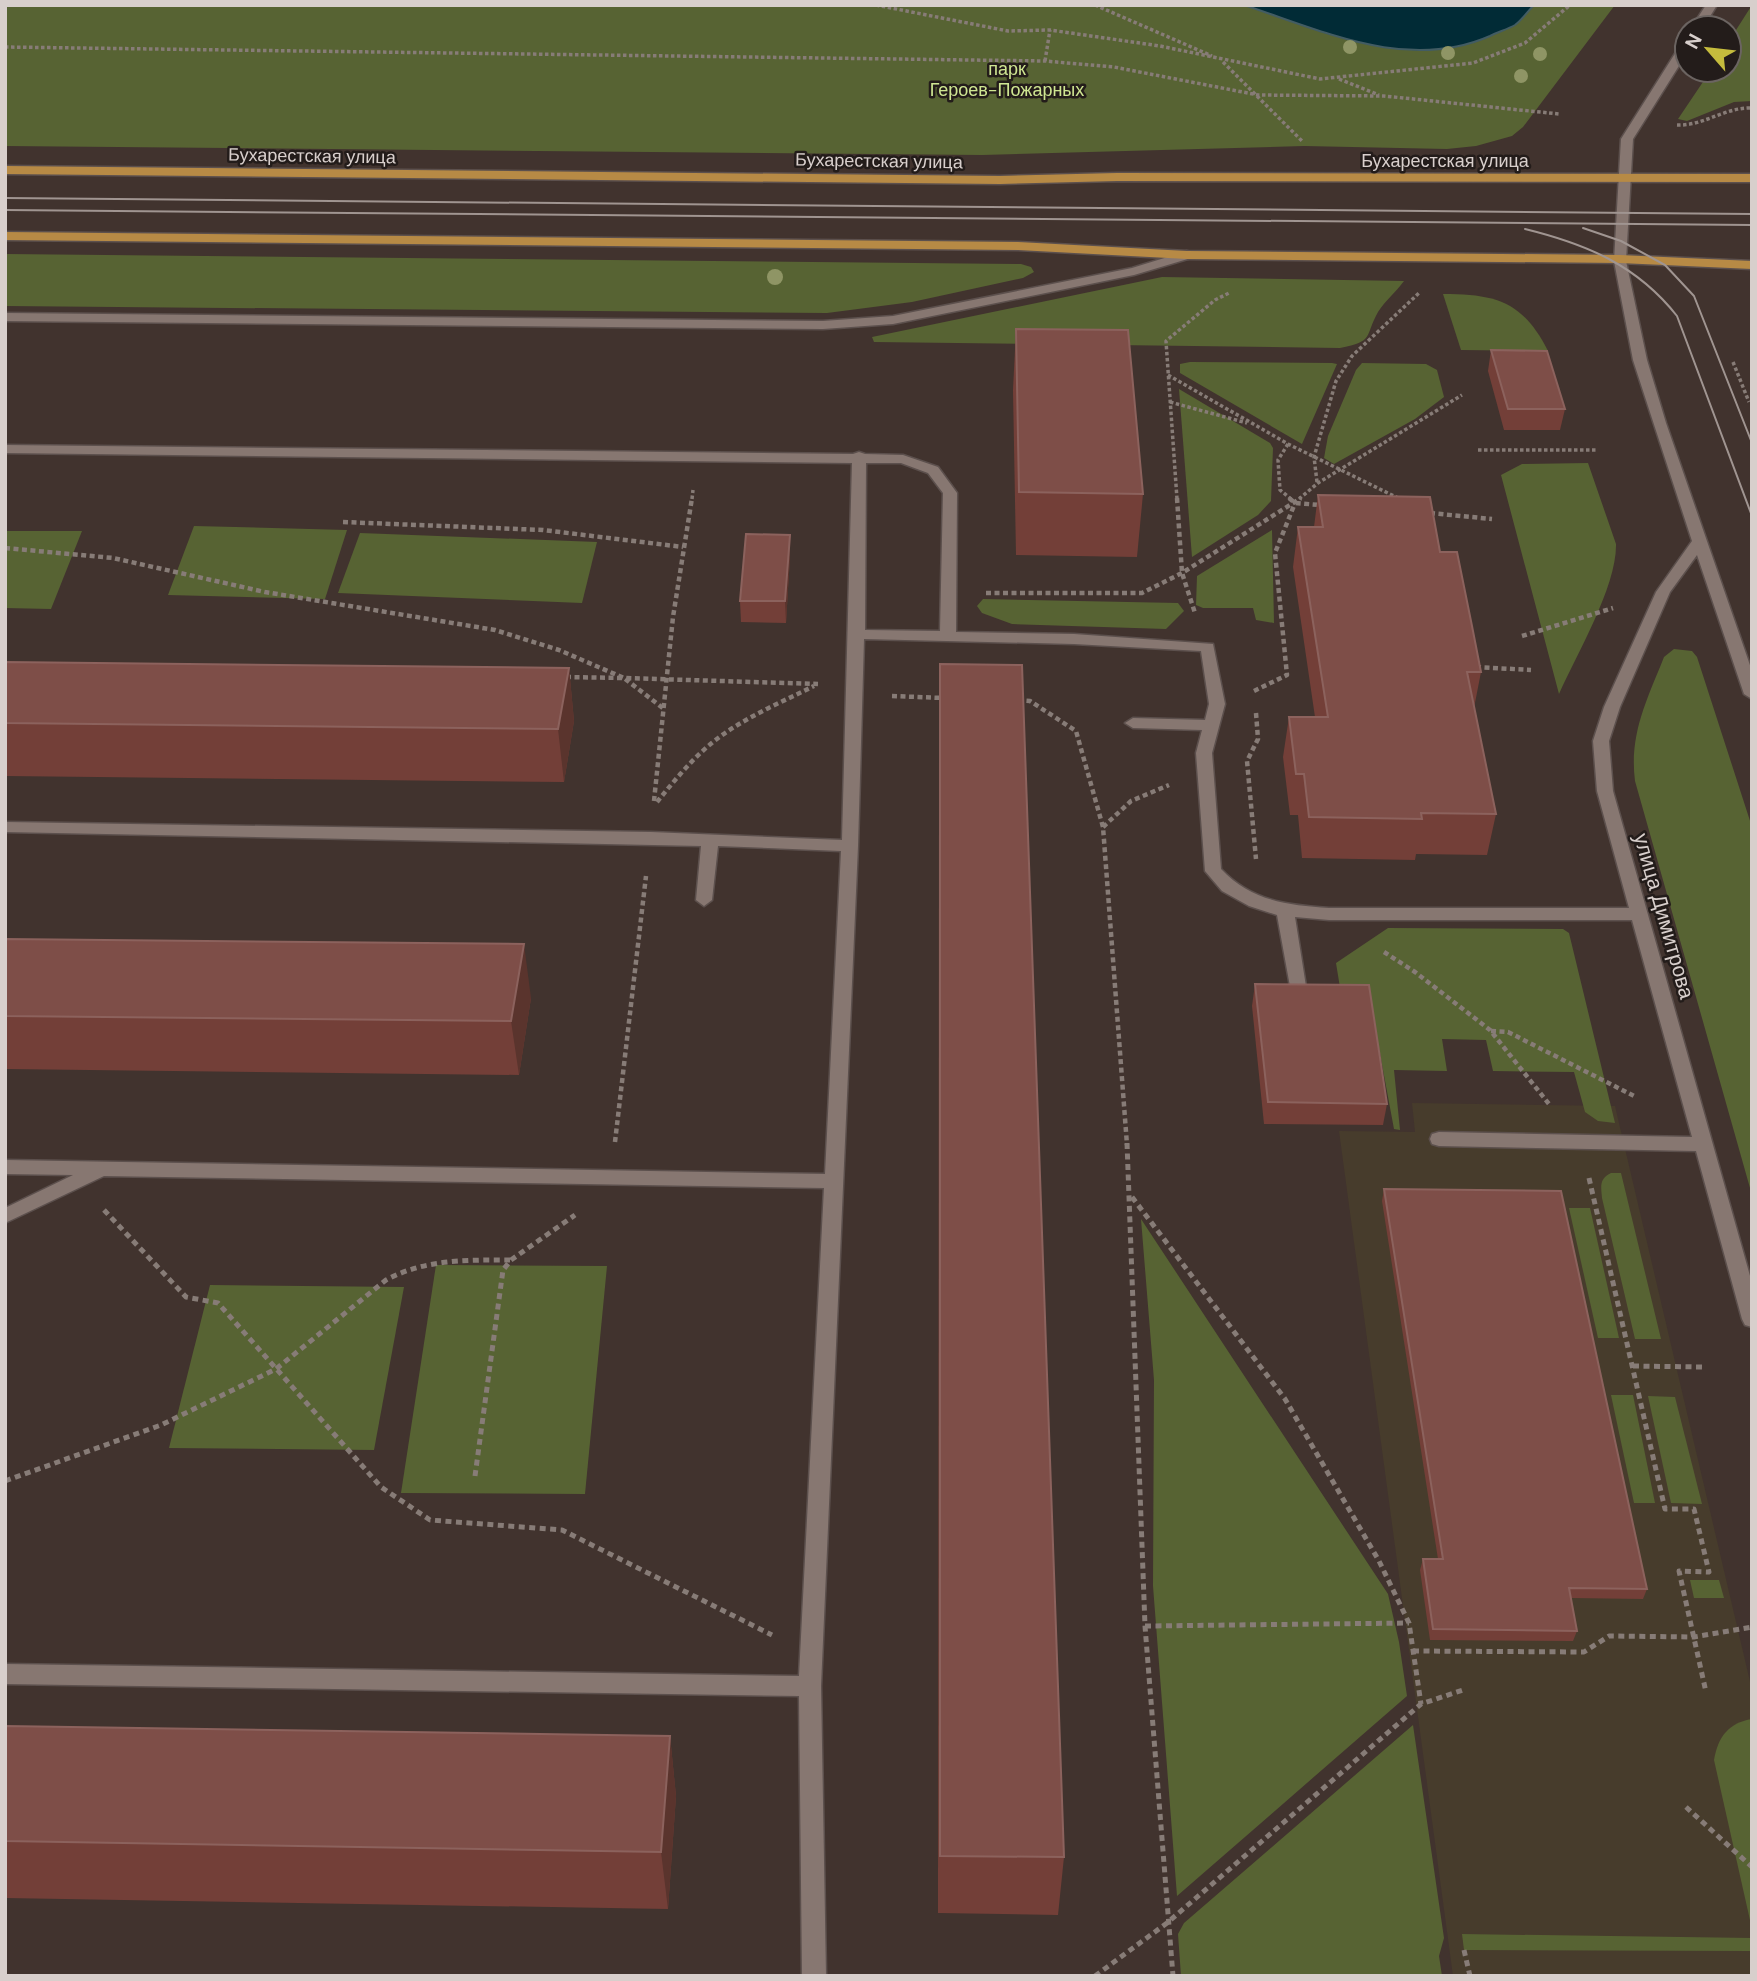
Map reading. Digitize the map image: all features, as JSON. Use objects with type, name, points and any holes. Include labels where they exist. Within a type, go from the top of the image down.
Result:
[{"type":"main road","name":"Бухарестская улица","points":[[5,170],[1000,180],[1117,177],[1752,178]]},
{"type":"main road","points":[[5,236],[1018,246],[1187,255],[1620,259],[1752,265]]},
{"type":"street","points":[[1673,65],[1627,139],[1620,259],[1640,360],[1752,694]]},
{"type":"street","points":[[5,317],[823,325],[907,318],[1134,271],[1187,255]]},
{"type":"street","points":[[5,449],[902,458],[933,470],[950,493],[948,636]]},
{"type":"street","points":[[814,1976],[810,1686],[850,846],[856,683],[859,456]]},
{"type":"street","name":"улица Димитрова","points":[[1700,540],[1663,592],[1612,707],[1601,741],[1605,791],[1752,1319]]},
{"type":"street","points":[[857,634],[1208,647],[1217,704],[1204,753],[1213,870],[1228,887],[1255,902],[1285,911],[1329,914],[1639,914]]},
{"type":"street","points":[[1133,723],[1211,725]]},
{"type":"street","points":[[5,827],[850,846]]},
{"type":"street","points":[[704,900],[710,841]]},
{"type":"street","points":[[1285,911],[1299,999]]},
{"type":"street","points":[[1440,1139],[1704,1144]]},
{"type":"street","points":[[5,1167],[100,1171],[833,1181]]},
{"type":"street","points":[[5,1216],[100,1171]]},
{"type":"street","points":[[5,1674],[810,1686]]},
{"type":"path","points":[[876,5],[1008,31],[1050,30],[1160,46],[1222,61],[1320,79],[1429,69],[1488,59],[1525,43],[1570,5]]},
{"type":"path","points":[[1095,5],[1222,61],[1304,144]]},
{"type":"path","points":[[1045,61],[1050,30]]},
{"type":"path","points":[[5,47],[1045,61],[1114,67],[1258,95],[1384,96],[1559,114]]},
{"type":"path","points":[[1336,78],[1384,96]]},
{"type":"path","points":[[1676,125],[1691,127],[1740,106],[1752,108]]},
{"type":"path","points":[[1318,483],[1314,457],[1336,382],[1352,356],[1425,288],[1412,287]]},
{"type":"path","points":[[1208,647],[1182,573],[1166,341],[1214,300],[1234,290]]},
{"type":"path","points":[[1733,362],[1749,402]]},
{"type":"path","points":[[1168,374],[1338,471],[1407,503]]},
{"type":"path","points":[[950,593],[1142,593],[1182,573],[1295,503],[1318,483],[1462,395]]},
{"type":"path","points":[[1170,402],[1252,424]]},
{"type":"path","points":[[1288,444],[1278,460],[1280,490],[1295,503],[1321,505]]},
{"type":"path","points":[[1478,450],[1598,450]]},
{"type":"path","points":[[1257,864],[1247,761],[1258,739],[1254,691],[1287,675],[1275,553],[1295,503]]},
{"type":"path","points":[[1426,512],[1492,519]]},
{"type":"path","points":[[343,522],[543,530],[683,547]]},
{"type":"path","points":[[5,548],[113,558],[265,592],[495,631],[559,650],[624,678],[664,709]]},
{"type":"path","points":[[1522,636],[1613,608]]},
{"type":"path","points":[[1470,667],[1531,670]]},
{"type":"path","points":[[557,676],[856,683],[874,695],[952,698]]},
{"type":"path","points":[[654,805],[679,774],[713,742],[817,684]]},
{"type":"path","points":[[1017,700],[1030,701],[1076,731],[1103,827],[1131,1196],[1145,1626],[1173,1976]]},
{"type":"path","points":[[1329,914],[1415,972],[1490,1030],[1512,1058]]},
{"type":"path","points":[[1490,1030],[1508,1032],[1636,1097]]},
{"type":"path","points":[[1579,1142],[1665,1509],[1694,1509],[1706,1559],[1709,1572],[1679,1572],[1706,1692]]},
{"type":"path","points":[[475,1475],[503,1270],[511,1261],[611,1190],[612,1176]]},
{"type":"path","points":[[77,1181],[186,1297],[218,1303],[381,1487],[430,1520],[562,1530],[812,1655]]},
{"type":"path","points":[[1131,1196],[1285,1399],[1379,1561],[1409,1623],[1421,1704]]},
{"type":"path","points":[[5,1481],[161,1425],[276,1368],[384,1280],[435,1261],[511,1261]]},
{"type":"path","points":[[1633,1366],[1703,1367]]},
{"type":"path","points":[[1145,1626],[1409,1623]]},
{"type":"path","points":[[1413,1651],[1584,1652],[1609,1636],[1694,1637],[1752,1627]]},
{"type":"path","points":[[1095,1976],[1167,1923],[1421,1704],[1466,1689]]},
{"type":"path","points":[[1686,1807],[1752,1867]]},
{"type":"path","points":[[1464,1950],[1469,1976]]},
{"type":"shaded area","points":[[1412,1103],[1615,1106],[1752,1690],[1752,1976],[1453,1976],[1339,1131],[1415,1132]]},
{"type":"green space","name":"парк Героев-Пожарных","points":[[5,5],[1615,5],[1523,127],[1512,136],[1476,146],[1447,149],[1304,146],[982,155],[5,146]]},
{"type":"green space","points":[[1752,5],[1752,101],[1734,102],[1687,121],[1678,119],[1702,84],[1743,84],[1743,19]]},
{"type":"green space","points":[[5,254],[1021,264],[1031,267],[1034,272],[1023,278],[912,302],[827,313],[5,306]]},
{"type":"green space","points":[[1162,277],[1404,281],[1378,312],[1367,337],[1359,343],[1340,348],[874,342],[872,337]]},
{"type":"green space","points":[[1443,294],[1479,296],[1506,304],[1529,321],[1548,351],[1461,350]]},
{"type":"green space","points":[[1362,363],[1426,364],[1437,370],[1444,397],[1415,419],[1334,464],[1324,458],[1328,436],[1356,370]]},
{"type":"green space","points":[[1180,364],[1337,364],[1302,444],[1180,373]]},
{"type":"green space","points":[[1179,389],[1270,443],[1273,448],[1271,501],[1258,515],[1192,557]]},
{"type":"green space","points":[[1588,463],[1616,544],[1615,561],[1603,599],[1559,694],[1501,475],[1522,464]]},
{"type":"green space","points":[[194,526],[347,530],[325,599],[168,595]]},
{"type":"green space","points":[[1272,530],[1274,623],[1256,620],[1253,608],[1203,608],[1196,605],[1197,576]]},
{"type":"green space","points":[[5,531],[82,531],[51,609],[5,608]]},
{"type":"green space","points":[[360,533],[597,542],[582,603],[338,593]]},
{"type":"green space","points":[[983,599],[1178,603],[1184,611],[1166,629],[1012,624],[982,613],[977,606]]},
{"type":"green space","points":[[1674,649],[1692,651],[1697,657],[1752,827],[1752,1195],[1635,781],[1635,748],[1641,718],[1664,657]]},
{"type":"green space","points":[[1388,928],[1563,929],[1569,933],[1615,1123],[1598,1121],[1585,1112],[1574,1072],[1493,1071],[1486,1040],[1442,1039],[1447,1071],[1394,1070],[1400,1130],[1394,1129],[1370,1000],[1342,1000],[1336,963]]},
{"type":"green space","points":[[1611,1173],[1621,1173],[1661,1339],[1635,1339],[1602,1198],[1603,1180]]},
{"type":"green space","points":[[1569,1208],[1590,1208],[1619,1338],[1598,1338]]},
{"type":"green space","points":[[1141,1219],[1388,1594],[1407,1696],[1177,1896],[1153,1586],[1154,1380]]},
{"type":"green space","points":[[436,1265],[607,1266],[585,1494],[401,1493]]},
{"type":"green space","points":[[210,1285],[404,1287],[374,1450],[169,1448]]},
{"type":"green space","points":[[1611,1395],[1633,1395],[1655,1503],[1634,1503]]},
{"type":"green space","points":[[1648,1396],[1675,1397],[1702,1504],[1671,1503]]},
{"type":"green space","points":[[1690,1580],[1719,1580],[1724,1598],[1694,1598]]},
{"type":"green space","points":[[1752,1719],[1752,1929],[1714,1760],[1718,1744],[1726,1732],[1736,1724]]},
{"type":"green space","points":[[1413,1725],[1444,1938],[1439,1956],[1442,1976],[1181,1976],[1178,1934],[1184,1923]]},
{"type":"green space","points":[[1462,1934],[1752,1938],[1752,1951],[1464,1950]]},
{"type":"water","points":[[1244,5],[1534,5],[1518,23],[1490,36],[1459,46],[1428,50],[1366,44]]},
{"type":"building","points":[[1016,329],[1128,330],[1143,494],[1019,492]]},
{"type":"building","points":[[1491,350],[1547,351],[1565,409],[1508,409]]},
{"type":"building","points":[[1318,495],[1430,497],[1440,552],[1457,552],[1481,672],[1467,672],[1496,814],[1421,813],[1422,819],[1309,817],[1304,774],[1296,774],[1289,717],[1328,717],[1298,527],[1323,527]]},
{"type":"building","points":[[746,534],[790,535],[785,601],[740,601]]},
{"type":"building","points":[[5,662],[569,668],[558,729],[5,723]]},
{"type":"building","points":[[940,664],[1022,665],[1064,1857],[940,1856]]},
{"type":"building","points":[[5,939],[524,944],[511,1021],[5,1016]]},
{"type":"building","points":[[1255,984],[1369,985],[1387,1104],[1268,1102]]},
{"type":"building","points":[[1384,1189],[1561,1191],[1647,1589],[1569,1588],[1577,1631],[1433,1629],[1423,1559],[1443,1559]]},
{"type":"building","points":[[5,1726],[670,1736],[661,1852],[5,1841]]},
{"type":"tram line","points":[[5,198],[1752,214]]},
{"type":"tram line","points":[[5,210],[1752,225]]},
{"type":"tram line","points":[[1583,228],[1621,241],[1665,265],[1694,296],[1752,443]]},
{"type":"tram line","points":[[1525,229],[1569,242],[1609,259],[1645,283],[1677,316],[1752,516]]}]
